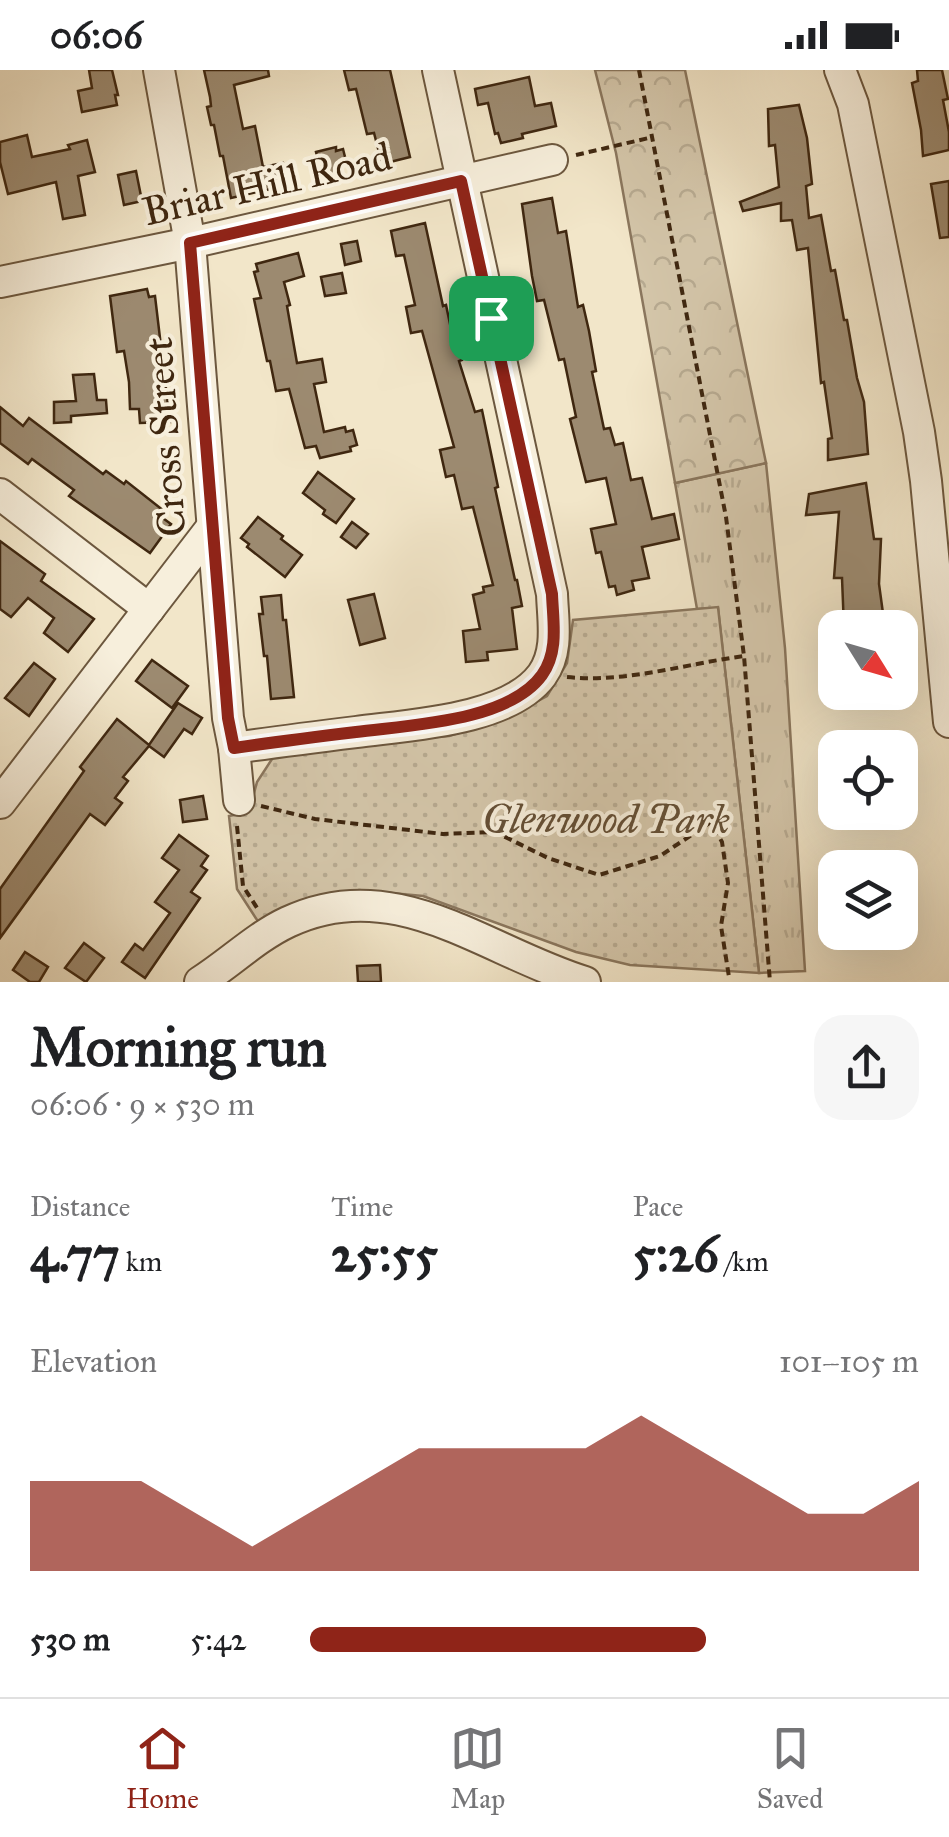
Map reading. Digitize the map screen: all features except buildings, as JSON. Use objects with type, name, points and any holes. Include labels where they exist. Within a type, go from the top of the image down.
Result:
[{"type":"street","name":"Cross Street","points":[[159,70],[190,243],[228,718],[239,800]]},
{"type":"street","points":[[234,748],[459,718],[524,692],[542,675],[554,649],[552,594],[438,70]]},
{"type":"street","points":[[840,70],[854,104],[918,432],[937,479],[949,722]]},
{"type":"street","points":[[854,104],[858,70]]},
{"type":"street","name":"Briar Hill Road","points":[[0,282],[552,160]]},
{"type":"street","points":[[0,494],[149,608]]},
{"type":"street","points":[[0,804],[212,527]]},
{"type":"street","points":[[220,977],[264,935],[290,921],[352,904],[387,906],[430,918],[585,982]]},
{"type":"path","points":[[639,70],[726,516],[744,656],[770,982]]},
{"type":"path","points":[[552,160],[653,137]]},
{"type":"path","points":[[542,675],[586,679],[645,674],[744,656]]},
{"type":"path","points":[[264,935],[262,918],[243,886],[235,810],[239,800],[332,821],[443,834],[495,832],[548,858],[599,875],[660,856],[711,822],[722,842],[728,882],[722,926],[729,977]]},
{"type":"green space","points":[[595,70],[685,70],[766,463],[675,483],[616,153]]},
{"type":"green space","points":[[766,463],[785,648],[805,971],[759,973],[718,608],[697,609],[675,483]]},
{"type":"green space","name":"Glenwood Park","points":[[718,607],[759,973],[630,965],[576,952],[423,896],[359,890],[293,904],[259,923],[237,889],[229,816],[249,812],[257,782],[274,756],[340,744],[449,736],[504,719],[547,696],[567,663],[573,620]]},
{"type":"route","points":[[461,181],[491,318],[552,594],[554,649],[542,675],[503,704],[459,718],[234,748],[228,718],[190,243],[461,181]]}]
